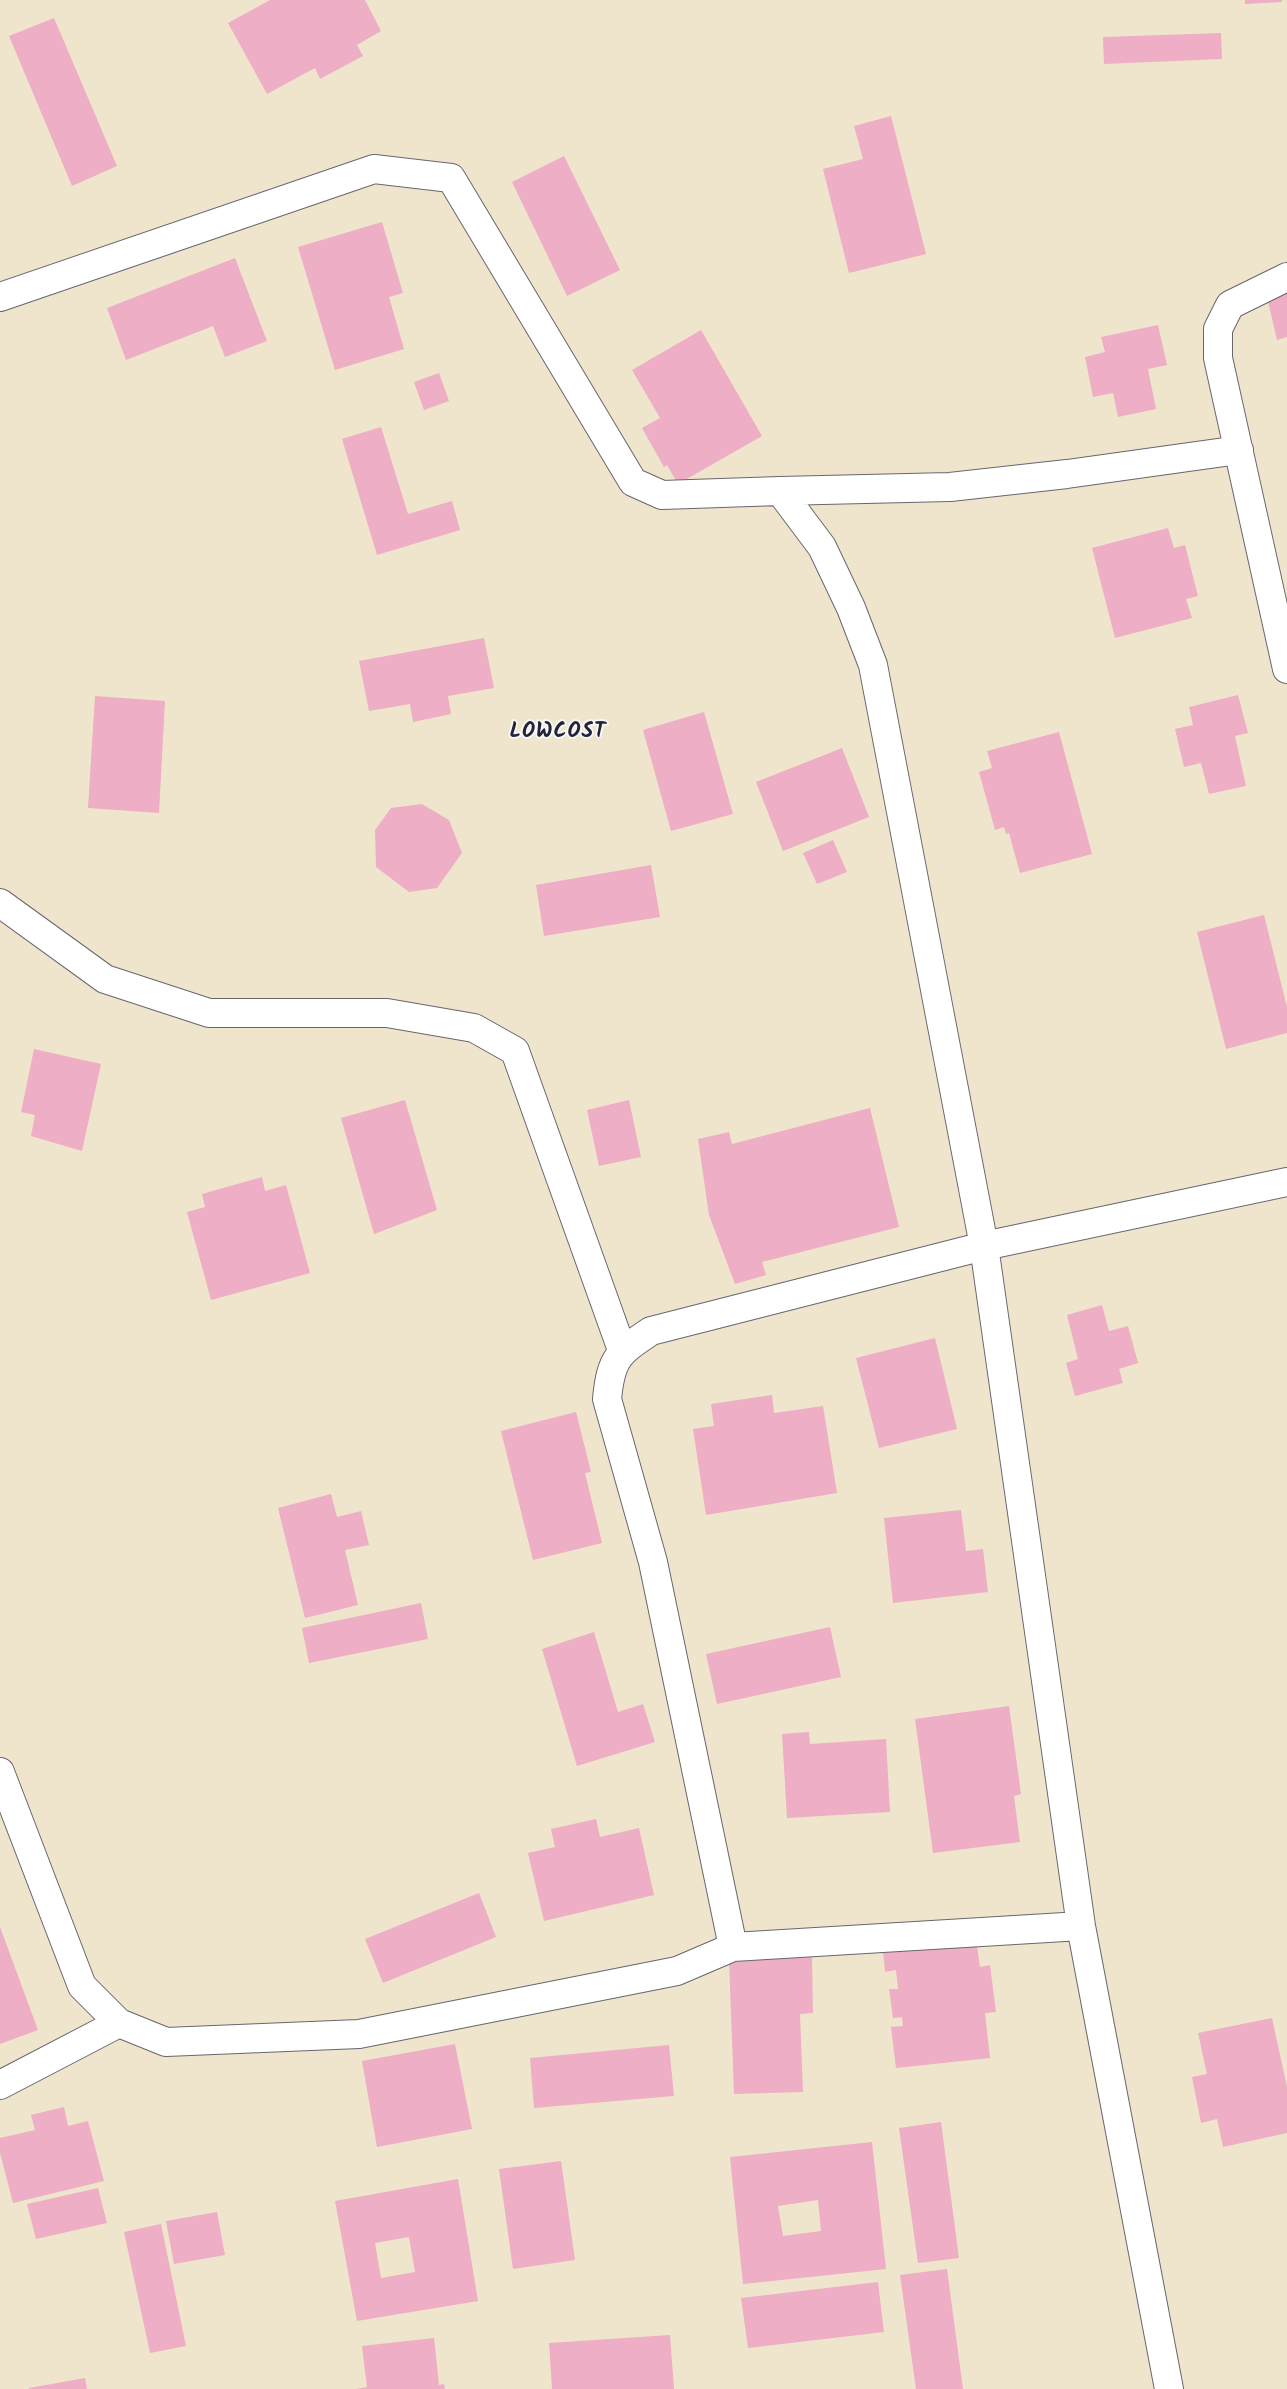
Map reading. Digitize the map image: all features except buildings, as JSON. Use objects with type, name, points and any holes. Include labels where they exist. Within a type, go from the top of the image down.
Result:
[{"type":"street","points":[[0,297],[374,169],[451,178],[632,482],[662,495],[950,487],[1067,474],[1239,450]]},
{"type":"street","points":[[1287,277],[1230,305],[1218,329],[1218,358],[1287,669]]},
{"type":"street","points":[[780,491],[822,547],[851,608],[872,665],[984,1246],[1081,1926],[1169,2389]]},
{"type":"street","points":[[0,903],[105,980],[208,1013],[387,1013],[474,1028],[515,1051],[622,1350]]},
{"type":"street","points":[[733,1947],[653,1562],[607,1399],[610,1372],[622,1350],[651,1331],[984,1246],[1287,1182]]},
{"type":"street","points":[[0,1772],[82,1986],[119,2023],[166,2042],[359,2034],[677,1971],[733,1947],[1081,1926]]},
{"type":"street","points":[[0,2085],[119,2023]]},
{"type":"district","name":"LOWCOST","points":[[558,733]]}]
